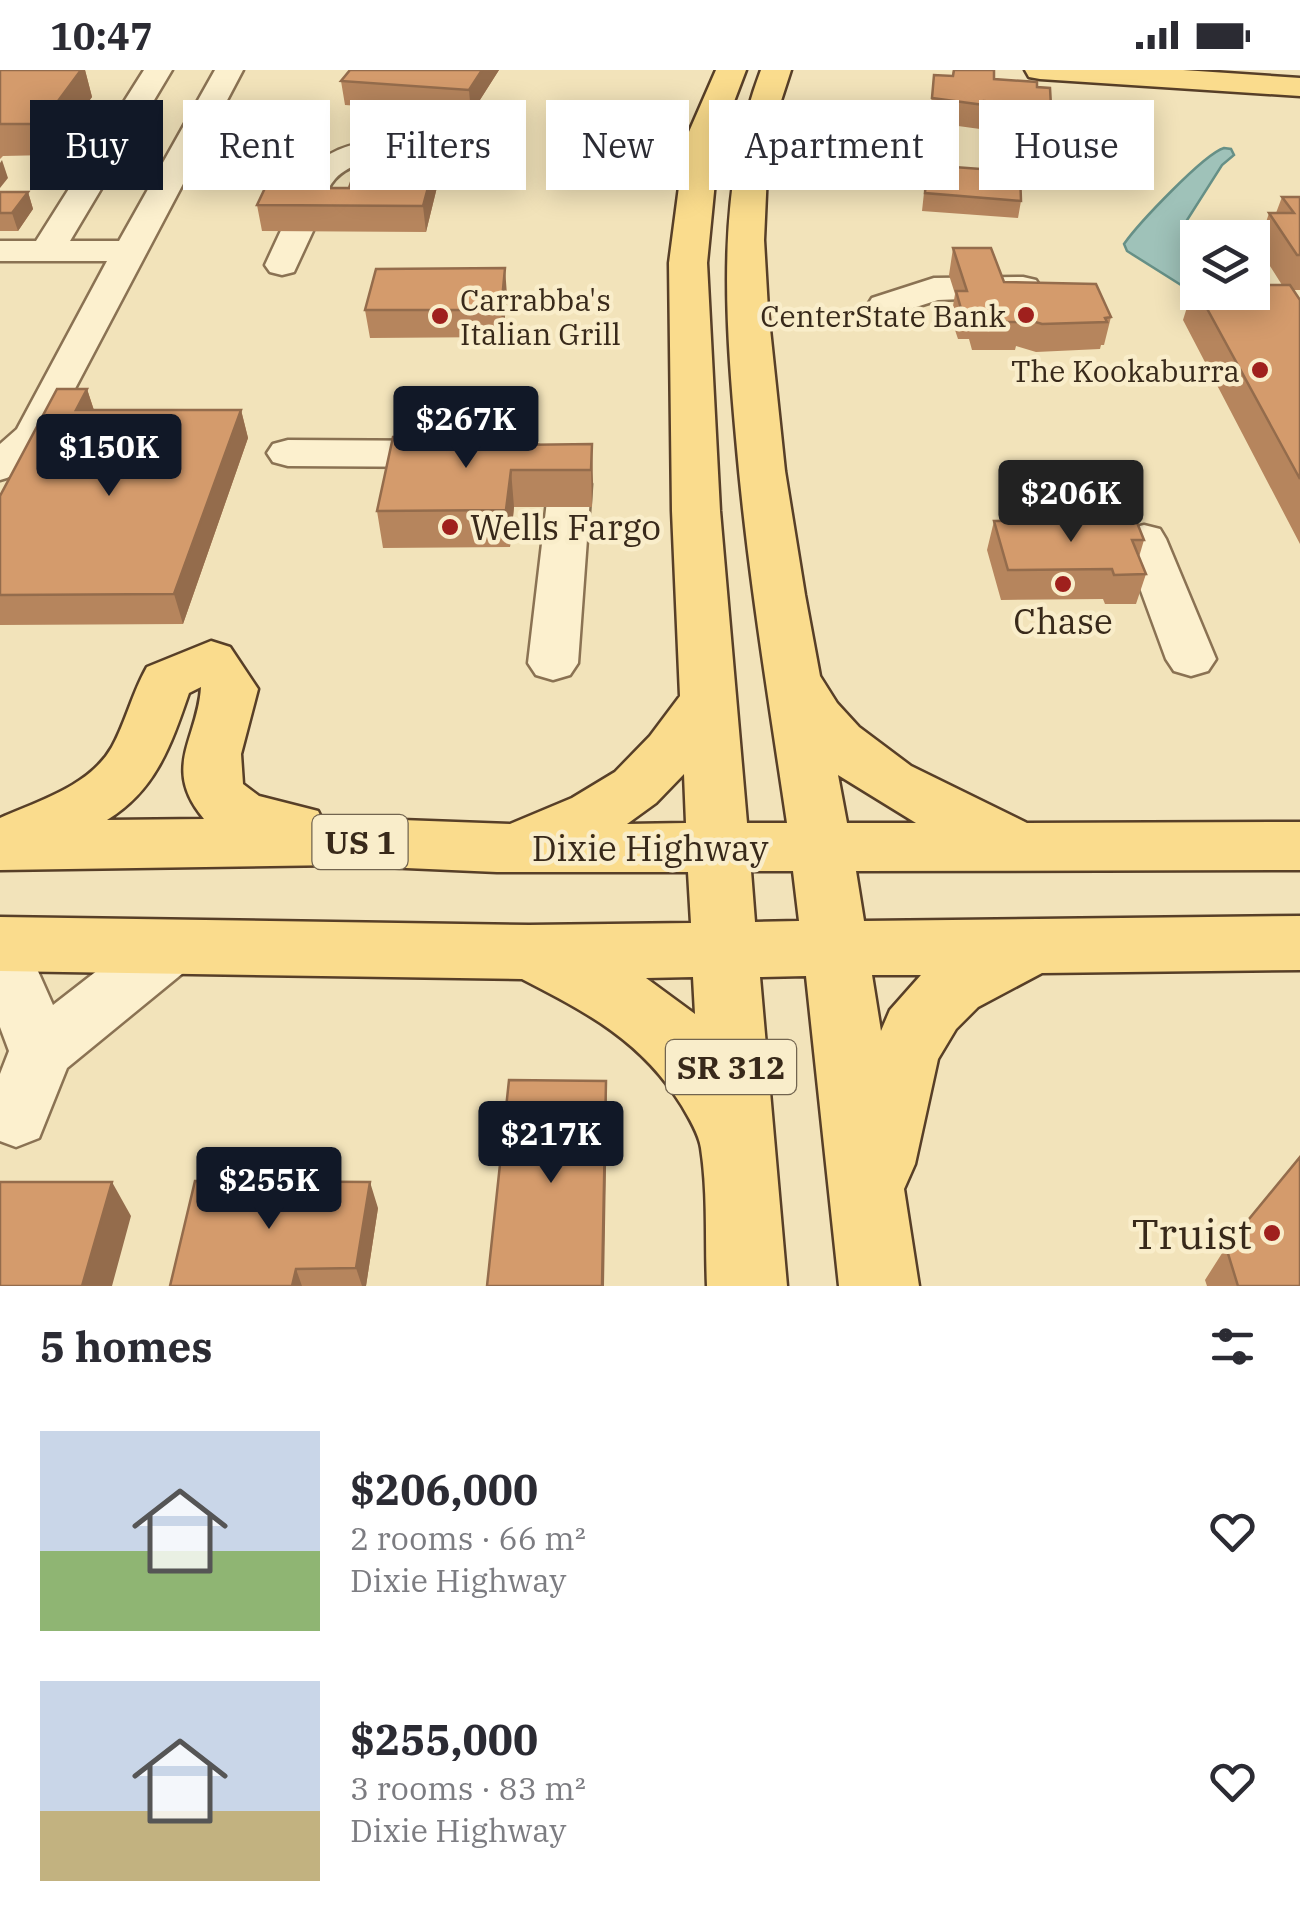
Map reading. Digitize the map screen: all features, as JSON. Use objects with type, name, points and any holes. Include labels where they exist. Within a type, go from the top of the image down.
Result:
[{"type":"main road","name":"SR 312","points":[[731,70],[702,142],[696,174],[690,224],[689,304],[707,701],[747,1286]]},
{"type":"main road","name":"SR 312","points":[[776,70],[749,158],[744,203],[748,305],[766,514],[821,847],[878,1286]]},
{"type":"main road","points":[[1040,70],[1300,87]]},
{"type":"main road","points":[[689,304],[748,305]]},
{"type":"main road","points":[[0,845],[91,802],[118,782],[137,755],[166,681],[210,660],[230,689],[210,759],[216,793],[236,811],[338,841]]},
{"type":"main road","points":[[793,674],[808,705],[834,740],[873,770],[1020,847]]},
{"type":"main road","points":[[497,848],[571,826],[623,800],[662,765],[707,701]]},
{"type":"main road","name":"Dixie Highway","points":[[0,845],[338,841],[497,848],[1300,846]]},
{"type":"main road","points":[[868,1212],[894,1083],[911,1032],[947,991],[993,962],[1042,944]]},
{"type":"main road","points":[[0,948],[173,946],[530,952],[1300,944]]},
{"type":"main road","points":[[530,952],[618,992],[677,1038],[706,1076],[734,1136]]},
{"type":"lane","points":[[48,251],[158,70]]},
{"type":"lane","points":[[0,467],[35,434],[49,400],[228,70]]},
{"type":"lane","points":[[282,264],[314,183],[350,154]]},
{"type":"lane","points":[[0,251],[132,251]]},
{"type":"lane","points":[[885,306],[934,289],[1053,288]]},
{"type":"lane","points":[[288,453],[524,456],[561,468],[570,484],[553,663]]},
{"type":"lane","points":[[1144,538],[1191,658]]},
{"type":"lane","points":[[16,1116],[41,1051],[173,946]]},
{"type":"lane","points":[[0,948],[41,1051]]},
{"type":"water","points":[[1224,148],[1231,149],[1234,155],[1222,165],[1187,220],[1180,220],[1180,284],[1127,251],[1124,244],[1187,176]]},
{"type":"building","points":[[0,70],[81,70],[59,100],[30,100],[30,124],[0,124]]},
{"type":"building","points":[[350,70],[482,70],[469,90],[341,81]]},
{"type":"building","points":[[954,70],[994,70],[994,79],[1037,82],[1037,87],[1050,88],[1051,100],[979,100],[979,104],[932,98],[934,75],[953,76]]},
{"type":"building","points":[[959,167],[979,169],[979,190],[1021,190],[1021,201],[925,193],[959,190]]},
{"type":"building","points":[[264,190],[427,190],[423,206],[257,205]]},
{"type":"building","points":[[0,192],[28,192],[12,213],[0,213]]},
{"type":"building","points":[[1282,197],[1300,197],[1300,255],[1269,213],[1294,213]]},
{"type":"building","points":[[953,248],[991,248],[1004,282],[1096,284],[1111,317],[1105,318],[1107,322],[1042,324],[1019,317],[1021,322],[977,322],[974,312],[962,312],[956,291],[967,291]]},
{"type":"building","points":[[505,268],[501,310],[365,310],[376,269]]},
{"type":"building","points":[[1270,285],[1290,285],[1300,300],[1300,479],[1208,310],[1270,310]]},
{"type":"building","points":[[57,389],[87,389],[76,410],[241,410],[174,594],[0,595],[0,496]]},
{"type":"building","points":[[515,436],[514,445],[592,444],[591,470],[511,470],[506,510],[377,511],[393,437]]},
{"type":"building","points":[[1136,520],[1144,540],[1132,540],[1146,574],[1114,575],[1112,569],[1008,570],[994,521]]},
{"type":"building","points":[[509,1080],[606,1081],[602,1286],[487,1286]]},
{"type":"building","name":"Truist","points":[[1300,1157],[1300,1286],[1238,1286],[1226,1247]]},
{"type":"building","points":[[195,1181],[370,1182],[356,1268],[296,1269],[292,1286],[170,1286]]},
{"type":"building","points":[[0,1182],[112,1182],[82,1286],[0,1286]]},
{"type":"place","name":"CenterState Bank","points":[[1026,315]]},
{"type":"place","name":"Carrabba's Italian Grill","points":[[440,316]]},
{"type":"place","name":"The Kookaburra","points":[[1260,370]]},
{"type":"place","name":"Wells Fargo","points":[[450,527]]},
{"type":"place","name":"Chase","points":[[1063,584]]},
{"type":"place","name":"Truist","points":[[1272,1233]]}]
